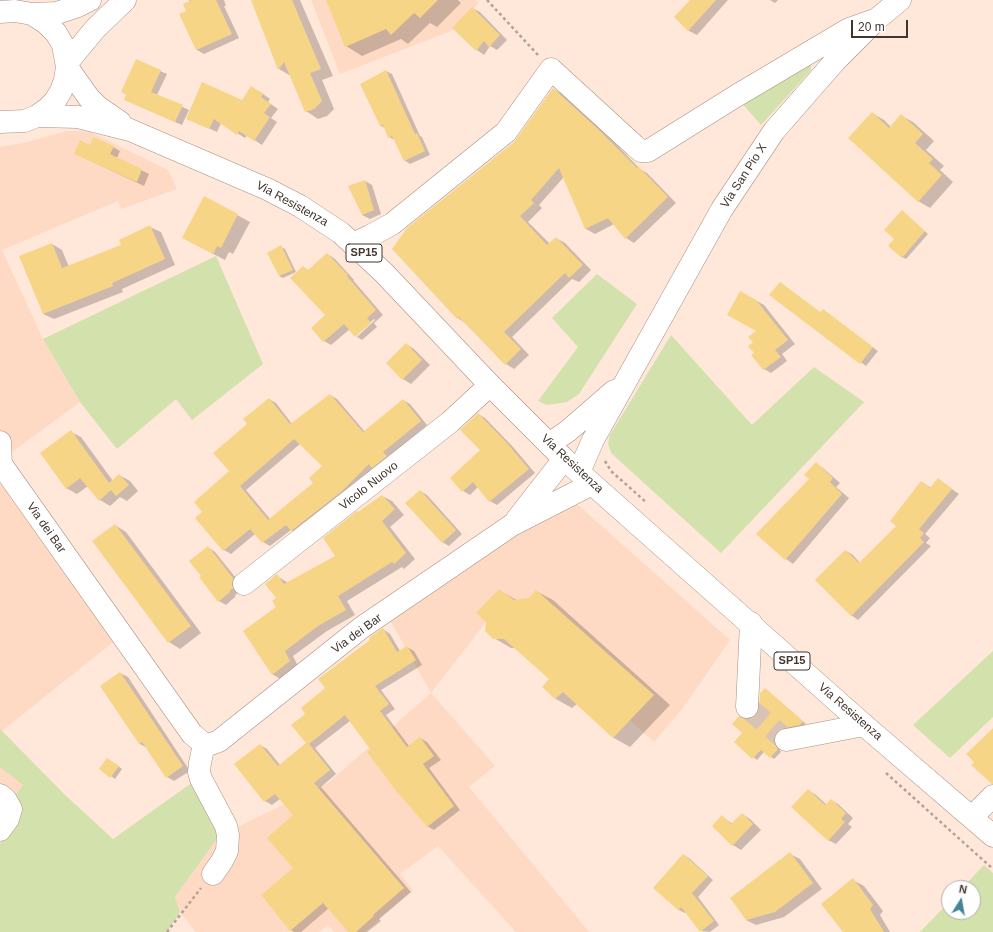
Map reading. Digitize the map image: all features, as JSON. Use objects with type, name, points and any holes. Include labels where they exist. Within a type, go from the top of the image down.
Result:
[{"type":"street","points":[[0,12],[15,11],[32,14],[57,13],[69,10],[90,0]]},
{"type":"street","points":[[67,65],[95,29],[125,0]]},
{"type":"street","name":"Via San Pio X","points":[[571,465],[593,440],[722,209],[774,131],[836,60],[877,19],[900,0]]},
{"type":"street","points":[[0,122],[26,121],[37,116],[51,105],[61,91],[65,80],[67,65],[63,45],[56,33],[46,23],[32,14]]},
{"type":"street","points":[[353,244],[392,224],[506,132],[551,69],[635,146],[641,151],[648,151],[736,96],[849,29],[877,19]]},
{"type":"street","name":"SP15","points":[[67,65],[89,98],[98,107],[130,130]]},
{"type":"street","name":"SP15","points":[[37,116],[78,117],[130,130]]},
{"type":"street","name":"Via Resistenza","points":[[130,130],[235,175],[293,203],[324,221],[353,244],[384,273],[490,385],[571,465],[751,623],[864,725],[993,836]]},
{"type":"street","name":"Via San Pio X","points":[[571,465],[568,431],[627,380]]},
{"type":"street","name":"Vicolo Nuovo","points":[[244,584],[450,422],[490,385]]},
{"type":"street","name":"Via dei Bar","points":[[0,442],[1,464],[192,734],[204,744],[211,744],[219,741],[361,628],[512,525],[571,465]]},
{"type":"street","name":"Via dei Bar","points":[[512,525],[571,465]]},
{"type":"street","points":[[747,707],[751,623]]},
{"type":"street","points":[[786,740],[864,725]]},
{"type":"street","points":[[204,744],[199,772],[201,779],[226,826],[228,835],[227,851],[213,874]]},
{"type":"street","points":[[0,795],[6,800],[11,809],[10,814],[0,830]]},
{"type":"street","points":[[972,817],[993,796]]},
{"type":"path","points":[[487,0],[551,69]]},
{"type":"path","points":[[604,458],[611,471],[652,507]]},
{"type":"path","points":[[166,932],[213,874]]},
{"type":"shaded area","points":[[311,0],[476,0],[479,3],[451,31],[340,74]]},
{"type":"shaded area","points":[[67,131],[90,132],[168,170],[177,189],[121,209],[118,201],[2,250],[43,339],[80,402],[0,461],[0,147],[24,143]]},
{"type":"shaded area","points":[[0,472],[117,639],[2,731],[64,794],[0,881]]},
{"type":"shaded area","points":[[578,505],[730,640],[683,708],[654,742],[502,606],[486,622],[431,693],[386,613],[556,507]]},
{"type":"shaded area","points":[[431,693],[495,766],[469,787],[589,932],[516,932],[438,846],[400,874],[413,890],[365,932],[334,932],[328,925],[319,932],[196,932],[180,912],[175,897],[219,836],[328,783]]},
{"type":"green space","points":[[811,59],[811,70],[761,125],[740,101]]},
{"type":"green space","points":[[216,256],[263,364],[192,420],[176,399],[117,449],[80,402],[43,339]]},
{"type":"green space","points":[[597,274],[637,304],[579,394],[567,402],[547,405],[538,401],[578,347],[552,318]]},
{"type":"green space","points":[[671,335],[752,425],[814,367],[864,402],[721,553],[611,453],[608,443],[610,435]]},
{"type":"green space","points":[[993,651],[993,717],[950,758],[913,725]]},
{"type":"green space","points":[[0,729],[64,794],[113,839],[193,782],[219,836],[175,897],[180,912],[167,932],[0,932],[0,844],[20,818],[22,805],[15,796],[23,785],[0,767]]},
{"type":"green space","points":[[984,865],[993,873],[993,932],[920,932],[941,910],[941,920],[981,920],[981,880],[970,880]]},
{"type":"building","points":[[192,0],[216,0],[232,34],[196,50],[179,14],[186,11],[183,4]]},
{"type":"building","points":[[251,0],[292,0],[321,69],[310,73],[322,101],[314,109],[305,112],[284,62],[278,70]]},
{"type":"building","points":[[326,0],[438,0],[420,18],[414,13],[391,35],[386,29],[345,47]]},
{"type":"building","points":[[690,0],[716,0],[688,31],[674,17]]},
{"type":"building","points":[[472,7],[500,35],[489,47],[484,41],[476,51],[452,28]]},
{"type":"building","points":[[136,59],[161,70],[151,92],[183,105],[175,122],[124,100],[126,95],[121,92]]},
{"type":"building","points":[[386,70],[415,134],[417,133],[425,151],[404,161],[392,136],[388,138],[383,125],[380,126],[360,84]]},
{"type":"building","points":[[202,82],[242,100],[251,86],[263,94],[261,97],[271,104],[264,113],[270,117],[254,141],[239,131],[237,135],[214,119],[209,129],[186,119]]},
{"type":"building","points":[[553,88],[598,129],[637,168],[638,166],[668,197],[625,239],[608,218],[585,229],[559,168],[531,200],[534,203],[520,216],[547,245],[556,237],[583,265],[569,278],[565,273],[504,332],[521,349],[505,365],[459,317],[457,319],[392,249],[407,228],[514,142]]},
{"type":"building","points":[[872,112],[889,128],[901,114],[923,134],[915,143],[933,159],[929,163],[942,175],[918,202],[848,138]]},
{"type":"building","points":[[93,137],[114,146],[110,154],[142,169],[137,182],[74,154],[80,140],[90,145]]},
{"type":"building","points":[[365,180],[374,210],[362,215],[348,186]]},
{"type":"building","points":[[204,196],[238,214],[221,248],[217,246],[213,254],[182,238]]},
{"type":"building","points":[[902,210],[925,231],[902,258],[888,246],[894,239],[884,230]]},
{"type":"building","points":[[150,225],[165,259],[112,283],[113,286],[43,314],[19,256],[52,243],[62,268],[121,245],[119,240]]},
{"type":"building","points":[[281,245],[293,270],[279,276],[267,253]]},
{"type":"building","points":[[327,253],[348,275],[347,276],[376,310],[367,318],[371,323],[355,337],[344,324],[323,342],[311,328],[325,315],[290,278],[303,266],[308,270]]},
{"type":"building","points":[[780,282],[820,312],[823,309],[873,347],[860,364],[769,295]]},
{"type":"building","points":[[740,291],[756,300],[788,340],[775,350],[781,357],[763,370],[751,355],[754,353],[748,346],[753,342],[748,337],[756,331],[727,315]]},
{"type":"building","points":[[406,343],[422,360],[402,380],[386,363]]},
{"type":"building","points":[[330,394],[363,432],[403,399],[421,421],[383,452],[387,456],[372,468],[369,464],[341,492],[291,531],[286,525],[262,543],[250,529],[223,551],[195,518],[202,512],[194,502],[229,471],[213,453],[247,424],[243,419],[269,398],[290,424]],"holes":[[[294,439],[322,466],[309,478],[313,483],[268,520],[240,486]]]},
{"type":"building","points":[[478,413],[529,469],[489,502],[473,482],[462,492],[450,478],[480,450],[460,430]]},
{"type":"building","points":[[71,430],[109,483],[119,474],[129,485],[116,496],[111,490],[99,501],[80,478],[66,489],[40,453]]},
{"type":"building","points":[[816,462],[833,478],[830,482],[842,494],[785,560],[756,534],[809,479],[804,475]]},
{"type":"building","points":[[938,478],[952,489],[919,529],[924,533],[920,538],[924,542],[851,616],[815,580],[845,550],[859,563],[896,526],[890,521],[921,481],[930,488]]},
{"type":"building","points":[[420,490],[456,530],[442,543],[405,503]]},
{"type":"building","points":[[382,495],[395,509],[382,521],[406,553],[394,564],[392,562],[338,596],[346,610],[318,626],[285,651],[290,661],[272,675],[243,631],[276,607],[272,601],[276,598],[265,584],[277,574],[284,584],[335,556],[323,538],[357,511],[358,512]]},
{"type":"building","points":[[115,524],[191,626],[168,643],[92,541]]},
{"type":"building","points":[[208,546],[233,578],[233,588],[218,602],[189,561]]},
{"type":"building","points":[[499,589],[514,600],[529,598],[536,590],[654,695],[613,738],[563,692],[555,699],[542,687],[549,679],[504,639],[493,639],[485,631],[486,622],[476,613]]},
{"type":"building","points":[[383,628],[397,652],[407,646],[416,660],[375,686],[389,704],[380,711],[407,747],[420,737],[434,756],[423,764],[454,806],[427,827],[393,787],[367,752],[370,749],[345,715],[309,744],[330,770],[314,783],[404,888],[356,932],[348,932],[323,903],[290,931],[261,895],[293,868],[267,838],[293,815],[275,794],[264,802],[234,764],[260,744],[278,766],[306,743],[291,725],[305,714],[301,708],[325,688],[318,679],[370,640],[369,638]]},
{"type":"building","points":[[120,672],[183,766],[166,778],[142,742],[139,744],[100,686]]},
{"type":"building","points":[[765,688],[803,721],[800,725],[784,728],[778,731],[774,736],[774,742],[778,749],[770,758],[761,750],[752,759],[734,742],[742,733],[732,724],[739,716],[747,719],[753,718],[757,714],[760,693]]},
{"type":"building","points":[[993,728],[992,784],[971,765],[974,762],[966,754]]},
{"type":"building","points":[[107,758],[119,766],[110,778],[99,769]]},
{"type":"building","points":[[808,789],[825,805],[831,799],[846,813],[841,819],[845,822],[828,841],[791,807]]},
{"type":"building","points":[[742,813],[753,824],[732,846],[712,826],[722,815],[731,824]]},
{"type":"building","points":[[790,852],[813,883],[775,912],[746,920],[730,898]]},
{"type":"building","points":[[683,854],[708,876],[692,893],[714,921],[700,932],[681,907],[678,910],[653,888]]},
{"type":"building","points":[[853,878],[873,905],[870,909],[884,932],[843,932],[821,904]]},
{"type":"tunnel","points":[[747,707],[786,740]]}]
